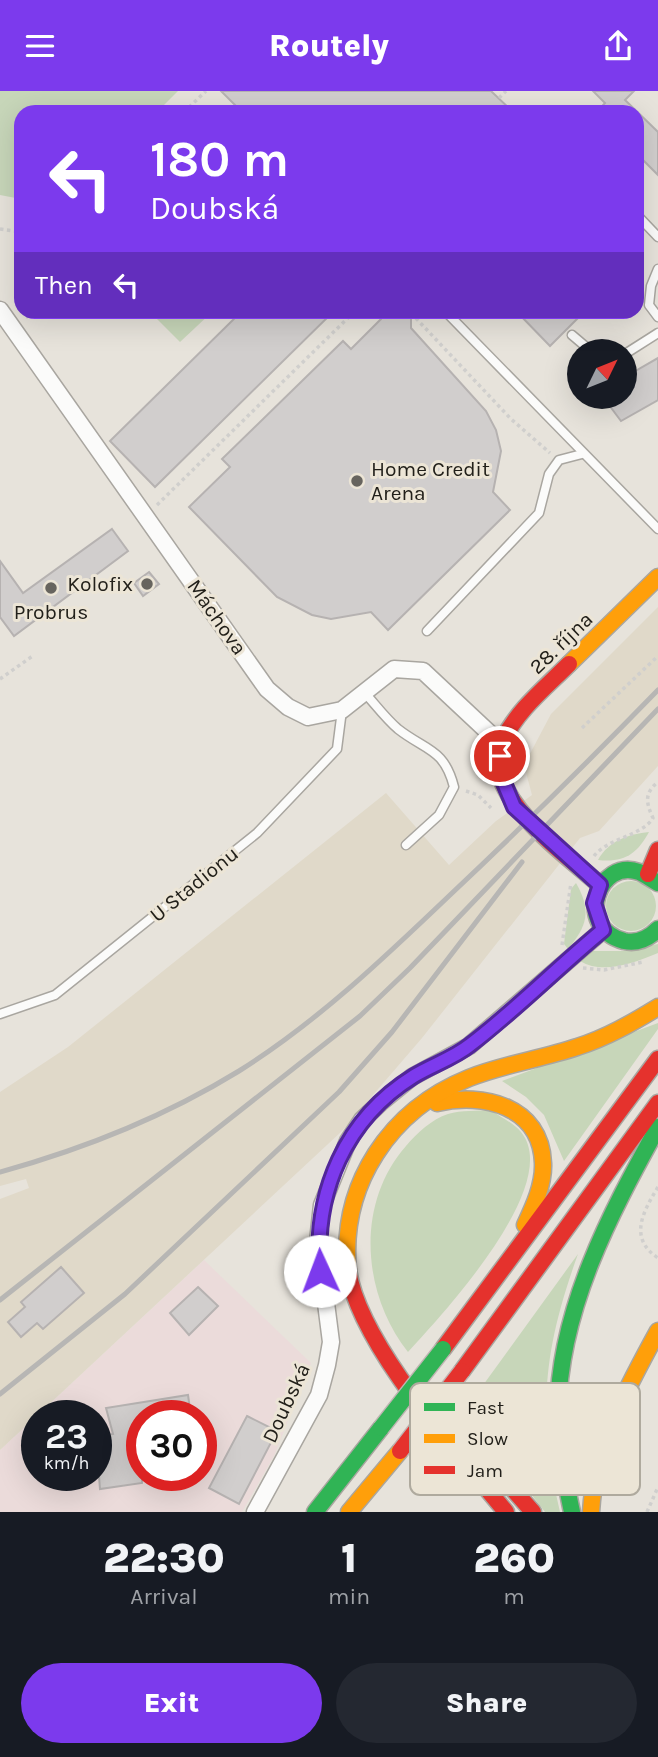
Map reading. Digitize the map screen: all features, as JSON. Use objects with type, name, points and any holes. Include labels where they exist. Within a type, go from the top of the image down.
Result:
[{"type":"main road","name":"28. října","points":[[501,744],[524,708],[658,577]]},
{"type":"main road","points":[[501,744],[499,771],[514,807],[600,885]]},
{"type":"main road","points":[[658,851],[653,878],[627,870],[617,872],[600,885],[594,903],[603,930],[623,942],[646,939],[658,929]]},
{"type":"main road","points":[[410,1390],[371,1337],[354,1301],[346,1244],[357,1186],[375,1151],[400,1121],[458,1082],[571,1049],[615,1031],[658,1007]]},
{"type":"main road","points":[[417,1383],[658,1059]]},
{"type":"main road","points":[[400,1121],[445,1100],[480,1097],[509,1106],[531,1127],[541,1149],[542,1174],[520,1238],[496,1279]]},
{"type":"main road","points":[[453,1383],[658,1103]]},
{"type":"main road","points":[[562,1383],[571,1321],[603,1226],[658,1127]]},
{"type":"main road","points":[[630,1383],[658,1331]]},
{"type":"main road","points":[[388,1362],[410,1384]]},
{"type":"main road","points":[[315,1512],[410,1392]]},
{"type":"main road","points":[[349,1512],[410,1438]]},
{"type":"main road","points":[[493,1495],[506,1512]]},
{"type":"main road","points":[[518,1495],[533,1512]]},
{"type":"street","name":"Máchova","points":[[0,310],[267,689],[288,707],[308,717],[342,710],[394,669],[423,671],[501,744]]},
{"type":"street","name":"Doubská","points":[[255,1512],[318,1395],[327,1366],[331,1342],[318,1241],[322,1205],[348,1141],[362,1120],[380,1103],[412,1077],[469,1046],[603,930]]},
{"type":"lane","points":[[644,222],[658,237]]},
{"type":"lane","points":[[658,269],[651,286],[649,305],[658,317]]},
{"type":"lane","points":[[453,319],[658,529]]},
{"type":"lane","points":[[637,346],[658,333]]},
{"type":"lane","points":[[572,335],[577,339]]},
{"type":"lane","points":[[427,631],[539,513],[549,474],[559,460],[582,454]]},
{"type":"lane","points":[[364,692],[398,729],[431,750],[448,766],[454,787],[439,815],[406,845]]},
{"type":"lane","name":"U Stadionu","points":[[0,1014],[55,995],[257,833],[337,748],[342,710]]},
{"type":"path","points":[[191,105],[206,91]]},
{"type":"path","points":[[499,98],[506,91]]},
{"type":"path","points":[[145,516],[347,319]]},
{"type":"path","points":[[417,319],[511,419],[559,460]]},
{"type":"path","points":[[0,679],[34,655]]},
{"type":"path","points":[[582,728],[658,656]]},
{"type":"path","points":[[583,868],[599,849],[649,825],[653,818],[646,798],[650,789],[658,782]]},
{"type":"path","points":[[454,787],[478,796],[495,811]]},
{"type":"path","points":[[658,1187],[639,1223],[640,1237],[650,1252],[658,1258]]},
{"type":"path","points":[[647,1512],[658,1487]]},
{"type":"shaded area","points":[[658,607],[658,766],[599,831],[580,838],[422,1038],[342,1131],[54,1400],[21,1400],[21,1430],[0,1450],[0,1199],[29,1188],[26,1179],[0,1186],[0,1092],[68,1047],[386,793],[449,865],[496,821],[532,795],[524,765],[551,714]]},
{"type":"shaded area","points":[[204,1260],[311,1363],[274,1456],[242,1512],[0,1512],[0,1450],[21,1430],[21,1491],[112,1491],[112,1400],[54,1400]]},
{"type":"green space","points":[[0,91],[178,91],[164,105],[14,105],[14,198],[0,195]]},
{"type":"green space","points":[[157,319],[205,319],[180,342]]},
{"type":"green space","points":[[649,832],[640,846],[629,855],[615,860],[598,860],[613,843]]},
{"type":"green space","points":[[631,881],[648,889],[656,906],[648,923],[631,931],[614,923],[606,906],[614,889]]},
{"type":"green space","points":[[576,883],[586,910],[580,933],[568,949],[564,944],[571,889]]},
{"type":"green space","points":[[658,944],[658,953],[619,966],[599,967],[580,961],[592,951],[623,951]]},
{"type":"green space","points":[[658,1023],[658,1029],[564,1161],[544,1115],[526,1097],[502,1081]]},
{"type":"green space","points":[[491,1110],[521,1132],[530,1155],[526,1183],[513,1215],[493,1248],[470,1280],[408,1352],[381,1303],[374,1277],[372,1221],[378,1195],[390,1169],[420,1131],[442,1116],[464,1111]]},
{"type":"green space","points":[[578,1254],[557,1321],[547,1383],[485,1383]]},
{"type":"green space","points":[[532,1495],[557,1495],[560,1512],[545,1512]]},
{"type":"building","points":[[221,91],[491,91],[506,105],[235,105]]},
{"type":"building","points":[[593,91],[634,91],[625,100],[630,105],[603,105],[605,103]]},
{"type":"building","points":[[644,118],[658,132],[658,175],[644,161]]},
{"type":"building","points":[[234,319],[326,319],[155,487],[110,441]]},
{"type":"building","name":"Home Credit Arena","points":[[381,319],[411,319],[411,328],[486,411],[496,430],[501,451],[493,492],[510,510],[388,630],[371,612],[331,619],[312,615],[277,597],[189,507],[230,467],[222,459],[343,341],[351,349]]},
{"type":"building","points":[[524,319],[577,319],[550,346]]},
{"type":"building","points":[[658,358],[658,400],[621,421],[612,409],[637,409],[637,370]]},
{"type":"building","points":[[112,529],[128,551],[14,636],[0,617],[0,561],[23,593]]},
{"type":"building","name":"Kolofix","points":[[149,572],[159,584],[143,596],[134,583]]},
{"type":"building","points":[[61,1267],[84,1293],[43,1329],[37,1323],[21,1337],[8,1322],[25,1307],[21,1302]]},
{"type":"building","points":[[198,1287],[218,1306],[189,1335],[170,1313]]},
{"type":"building","points":[[188,1395],[189,1400],[156,1400]]},
{"type":"building","points":[[126,1405],[126,1485],[112,1487],[113,1434],[112,1407]]},
{"type":"building","points":[[247,1416],[277,1431],[239,1504],[215,1491],[217,1491],[217,1473]]},
{"type":"railway","points":[[0,1172],[93,1142],[153,1117],[211,1088],[268,1052],[349,989],[425,919],[658,690]]},
{"type":"railway","points":[[0,1300],[360,1016],[410,968],[658,709]]},
{"type":"railway","points":[[0,1394],[125,1294],[339,1092],[392,1032],[522,862]]},
{"type":"traffic: fast","points":[[658,883],[639,872],[625,870],[613,874],[603,884],[597,896],[596,909],[599,922],[608,933],[624,941],[634,942],[658,929]]},
{"type":"traffic: fast","points":[[560,1383],[567,1337],[590,1264],[622,1194],[658,1127]]},
{"type":"traffic: fast","points":[[416,1383],[443,1349]]},
{"type":"traffic: fast","points":[[381,1428],[410,1391]]},
{"type":"traffic: fast","points":[[315,1512],[381,1428]]},
{"type":"traffic: fast","points":[[569,1495],[572,1512]]},
{"type":"traffic: slow","points":[[569,664],[658,577]]},
{"type":"traffic: slow","points":[[348,1270],[352,1208],[362,1180],[376,1154],[394,1130],[416,1109],[469,1078],[588,1043],[619,1030],[658,1007]]},
{"type":"traffic: slow","points":[[437,1103],[455,1100],[490,1102],[521,1116],[532,1128],[540,1144],[543,1171],[538,1195],[525,1225]]},
{"type":"traffic: slow","points":[[631,1383],[658,1331]]},
{"type":"traffic: slow","points":[[349,1512],[400,1451]]},
{"type":"traffic: slow","points":[[591,1512],[593,1495]]},
{"type":"traffic: jam","points":[[569,664],[515,720],[502,742],[498,762],[503,782],[530,822],[600,885]]},
{"type":"traffic: jam","points":[[648,874],[658,850]]},
{"type":"traffic: jam","points":[[443,1349],[658,1059]]},
{"type":"traffic: jam","points":[[462,1371],[658,1103]]},
{"type":"traffic: jam","points":[[348,1270],[356,1299],[371,1331],[410,1393]]},
{"type":"traffic: jam","points":[[453,1383],[462,1371]]},
{"type":"traffic: jam","points":[[400,1451],[410,1438]]},
{"type":"traffic: jam","points":[[492,1495],[506,1512]]},
{"type":"traffic: jam","points":[[518,1495],[533,1512]]},
{"type":"place","name":"Home Credit Arena","points":[[357,481]]},
{"type":"place","name":"Kolofix","points":[[147,584]]},
{"type":"place","name":"Probrus","points":[[51,588]]},
{"type":"route","points":[[320,1271],[318,1241],[322,1205],[337,1162],[362,1120],[412,1077],[469,1046],[603,930],[598,922],[594,903],[600,885],[514,807],[499,771],[500,756]]}]
